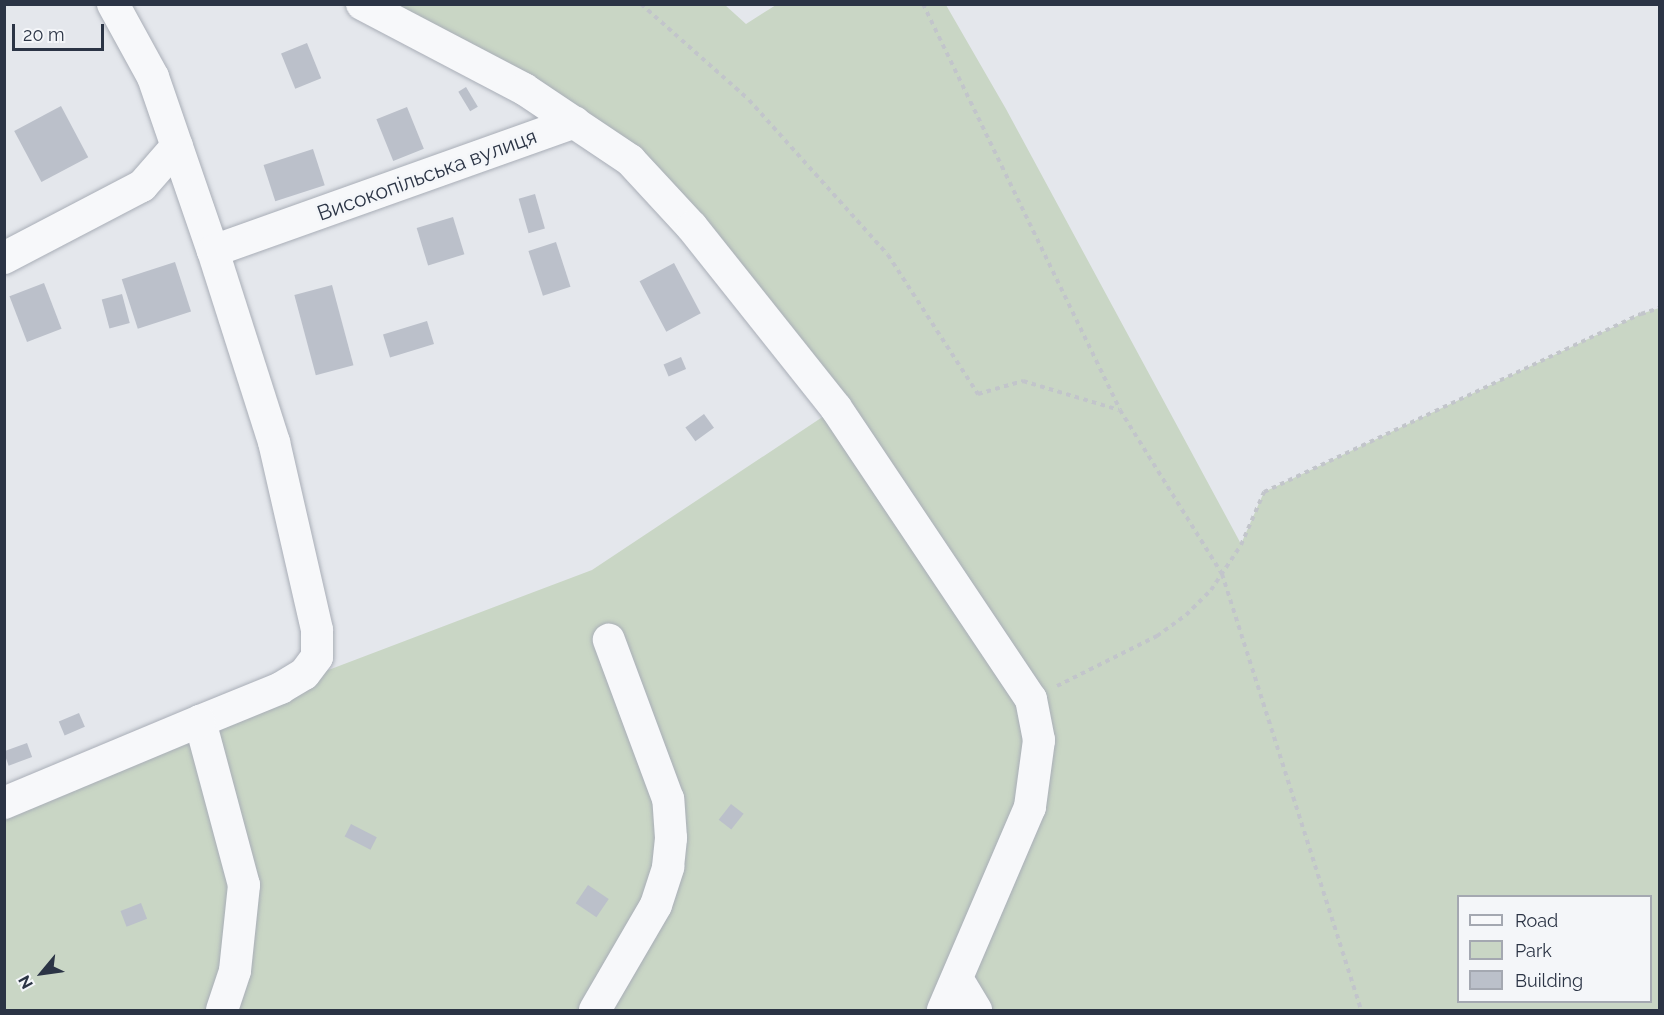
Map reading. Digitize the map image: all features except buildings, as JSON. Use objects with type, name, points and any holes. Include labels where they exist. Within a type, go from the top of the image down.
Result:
[{"type":"street","points":[[4,802],[281,688],[304,674],[317,657],[317,630],[274,442],[213,251],[153,77],[113,4]]},
{"type":"street","points":[[362,4],[524,89],[630,160],[692,227],[836,408],[1032,699],[1040,740],[1030,807],[943,1011]]},
{"type":"street","name":"Високопільська вулиця","points":[[213,251],[575,122]]},
{"type":"street","points":[[4,258],[142,186],[177,146]]},
{"type":"street","points":[[595,1011],[656,905],[668,867],[671,838],[668,799],[609,640]]},
{"type":"street","points":[[200,721],[244,885],[235,971],[222,1011]]},
{"type":"street","points":[[958,980],[976,1011]]},
{"type":"path","points":[[641,4],[749,100],[888,255],[978,394],[1023,381],[1120,410]]},
{"type":"path","points":[[924,4],[1120,410],[1222,574],[1361,1011]]},
{"type":"path","points":[[1032,699],[1158,636],[1186,615],[1222,574],[1241,545],[1264,492],[1641,314],[1659,308]]},
{"type":"green space","points":[[362,5],[725,5],[746,24],[776,5],[946,5],[1006,109],[1241,544],[1264,492],[1641,314],[1659,308],[1659,1010],[5,1010],[5,803],[281,688],[592,570],[836,408],[630,160]]}]
